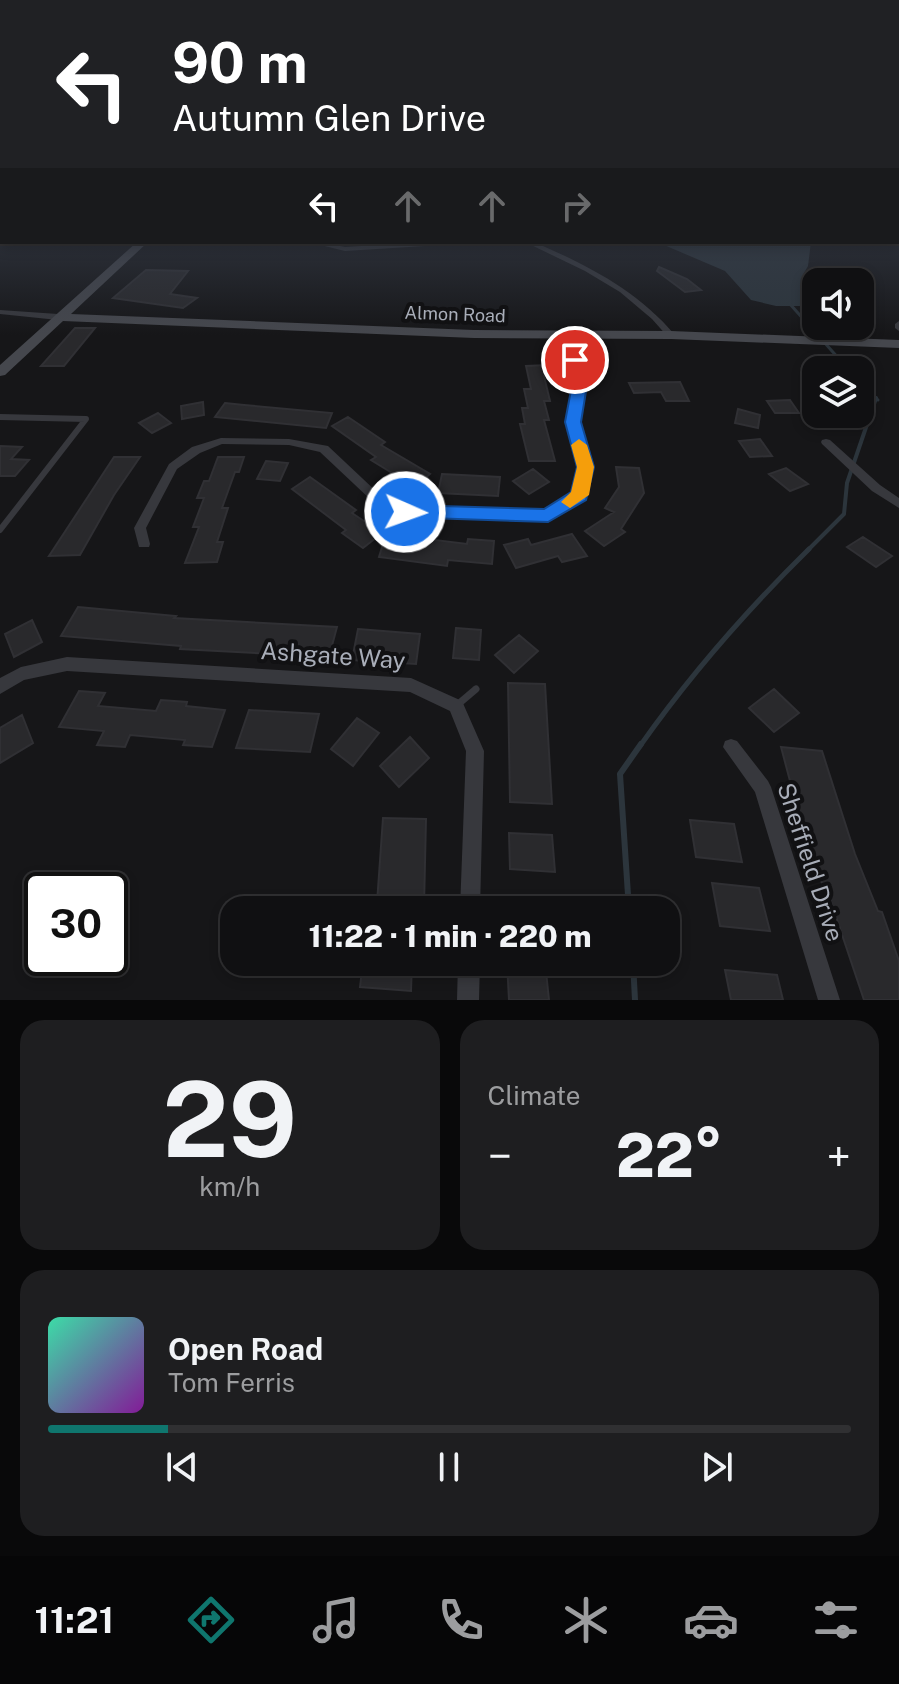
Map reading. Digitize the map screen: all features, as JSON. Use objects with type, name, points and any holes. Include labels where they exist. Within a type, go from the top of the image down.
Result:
[{"type":"street","points":[[0,372],[141,244]]},
{"type":"street","points":[[321,244],[345,249],[425,244]]},
{"type":"street","points":[[533,244],[590,269],[630,293],[671,335]]},
{"type":"street","points":[[0,312],[58,317]]},
{"type":"street","name":"Almon Road","points":[[58,317],[474,334],[671,335],[899,344]]},
{"type":"street","points":[[144,544],[140,528],[173,467],[194,445],[221,441],[289,442],[324,449],[375,497],[405,512],[548,515],[580,495],[585,467],[573,422],[579,385],[571,334]]},
{"type":"street","points":[[826,442],[876,488],[899,504]]},
{"type":"street","name":"Ashgate Way","points":[[0,687],[21,674],[67,664],[411,685],[456,706]]},
{"type":"street","points":[[456,706],[475,751],[470,896]]},
{"type":"street","name":"Sheffield Drive","points":[[731,747],[762,787],[829,1000]]},
{"type":"street","points":[[468,1000],[469,976]]},
{"type":"lane","points":[[0,417],[86,419],[0,530]]},
{"type":"lane","points":[[456,706],[476,689]]},
{"type":"shaded area","points":[[662,244],[811,244],[808,266],[802,268],[802,306],[776,306],[751,300],[725,271]]},
{"type":"building","points":[[659,267],[687,279],[701,290],[685,292],[657,271]]},
{"type":"building","points":[[146,270],[188,271],[170,294],[197,298],[183,308],[113,298]]},
{"type":"building","points":[[75,328],[95,328],[64,366],[41,366]]},
{"type":"building","points":[[548,365],[551,376],[544,376],[550,401],[544,401],[549,420],[544,420],[555,461],[529,461],[520,424],[525,424],[522,408],[528,408],[524,389],[531,389],[526,366]]},
{"type":"building","points":[[680,382],[689,401],[666,401],[661,392],[634,393],[629,383]]},
{"type":"building","points":[[790,400],[799,413],[775,413],[767,401]]},
{"type":"building","points":[[203,402],[204,415],[182,419],[181,406]]},
{"type":"building","points":[[225,403],[332,413],[326,428],[215,417]]},
{"type":"building","points":[[738,409],[760,415],[758,428],[735,423]]},
{"type":"building","points":[[158,413],[171,423],[152,433],[139,423]]},
{"type":"building","points":[[348,417],[385,442],[381,445],[430,474],[415,487],[371,460],[376,457],[332,426]]},
{"type":"building","points":[[760,439],[772,456],[750,457],[739,441]]},
{"type":"building","points":[[0,446],[22,447],[11,459],[29,460],[15,476],[0,476]]},
{"type":"building","points":[[114,457],[140,457],[80,555],[49,556]]},
{"type":"building","points":[[218,457],[244,457],[222,508],[228,508],[217,542],[223,542],[217,562],[185,563],[199,527],[193,527],[204,498],[197,498],[204,481],[209,481]]},
{"type":"building","points":[[266,461],[288,463],[280,481],[257,479]]},
{"type":"building","points":[[616,467],[639,468],[644,493],[621,529],[625,532],[604,546],[585,531],[614,512],[605,508],[619,487]]},
{"type":"building","points":[[786,468],[808,484],[790,491],[769,474]]},
{"type":"building","points":[[533,469],[549,482],[529,494],[513,481]]},
{"type":"building","points":[[442,474],[500,477],[498,496],[438,493]]},
{"type":"building","points":[[310,477],[356,510],[352,513],[382,533],[363,548],[342,533],[346,530],[292,489]]},
{"type":"building","points":[[386,534],[467,544],[468,539],[494,541],[492,564],[448,560],[447,566],[379,557]]},
{"type":"building","points":[[572,534],[587,556],[562,562],[558,556],[516,568],[504,545],[528,539],[531,545]]},
{"type":"building","points":[[863,537],[892,556],[876,567],[847,547]]},
{"type":"building","points":[[78,607],[176,616],[174,618],[337,627],[329,657],[180,649],[181,646],[61,636]]},
{"type":"building","points":[[32,620],[42,642],[14,657],[5,634]]},
{"type":"building","points":[[456,628],[481,630],[479,660],[453,658]]},
{"type":"building","points":[[358,629],[420,634],[416,664],[352,660]]},
{"type":"building","points":[[519,635],[538,651],[514,673],[495,655]]},
{"type":"building","points":[[508,683],[545,684],[552,804],[510,802]]},
{"type":"building","points":[[774,689],[799,713],[774,732],[749,708]]},
{"type":"building","points":[[79,691],[105,693],[98,706],[156,711],[161,700],[225,710],[212,747],[183,745],[185,740],[130,735],[125,747],[97,745],[104,731],[59,727]]},
{"type":"building","points":[[249,710],[319,714],[310,752],[236,748]]},
{"type":"building","points":[[22,715],[33,743],[0,763],[0,728]]},
{"type":"building","points":[[357,718],[379,733],[353,766],[331,749]]},
{"type":"building","points":[[410,737],[429,758],[399,787],[380,766]]},
{"type":"building","points":[[781,747],[822,751],[855,854],[878,911],[882,912],[899,961],[899,1000],[864,1000],[803,830]]},
{"type":"building","points":[[383,818],[426,819],[424,896],[377,896]]},
{"type":"building","points":[[690,820],[734,824],[742,862],[696,857]]},
{"type":"building","points":[[509,833],[552,835],[555,872],[510,869]]},
{"type":"building","points":[[712,883],[759,888],[770,931],[720,926]]},
{"type":"building","points":[[725,970],[777,975],[783,1000],[731,1000]]},
{"type":"building","points":[[361,976],[412,976],[411,991],[360,987]]},
{"type":"building","points":[[508,976],[546,976],[549,1000],[509,1000]]},
{"type":"waterway","points":[[789,303],[836,356]]},
{"type":"waterway","points":[[809,549],[844,514],[847,483],[876,398]]},
{"type":"waterway","points":[[640,746],[720,644],[809,549]]},
{"type":"waterway","points":[[628,896],[620,774],[641,744]]},
{"type":"waterway","points":[[634,976],[635,1000]]},
{"type":"slow traffic","points":[[570,502],[580,495],[585,467],[579,445]]},
{"type":"route","points":[[405,512],[507,517],[548,515],[580,495],[585,467],[573,422],[579,385],[575,360]]}]
